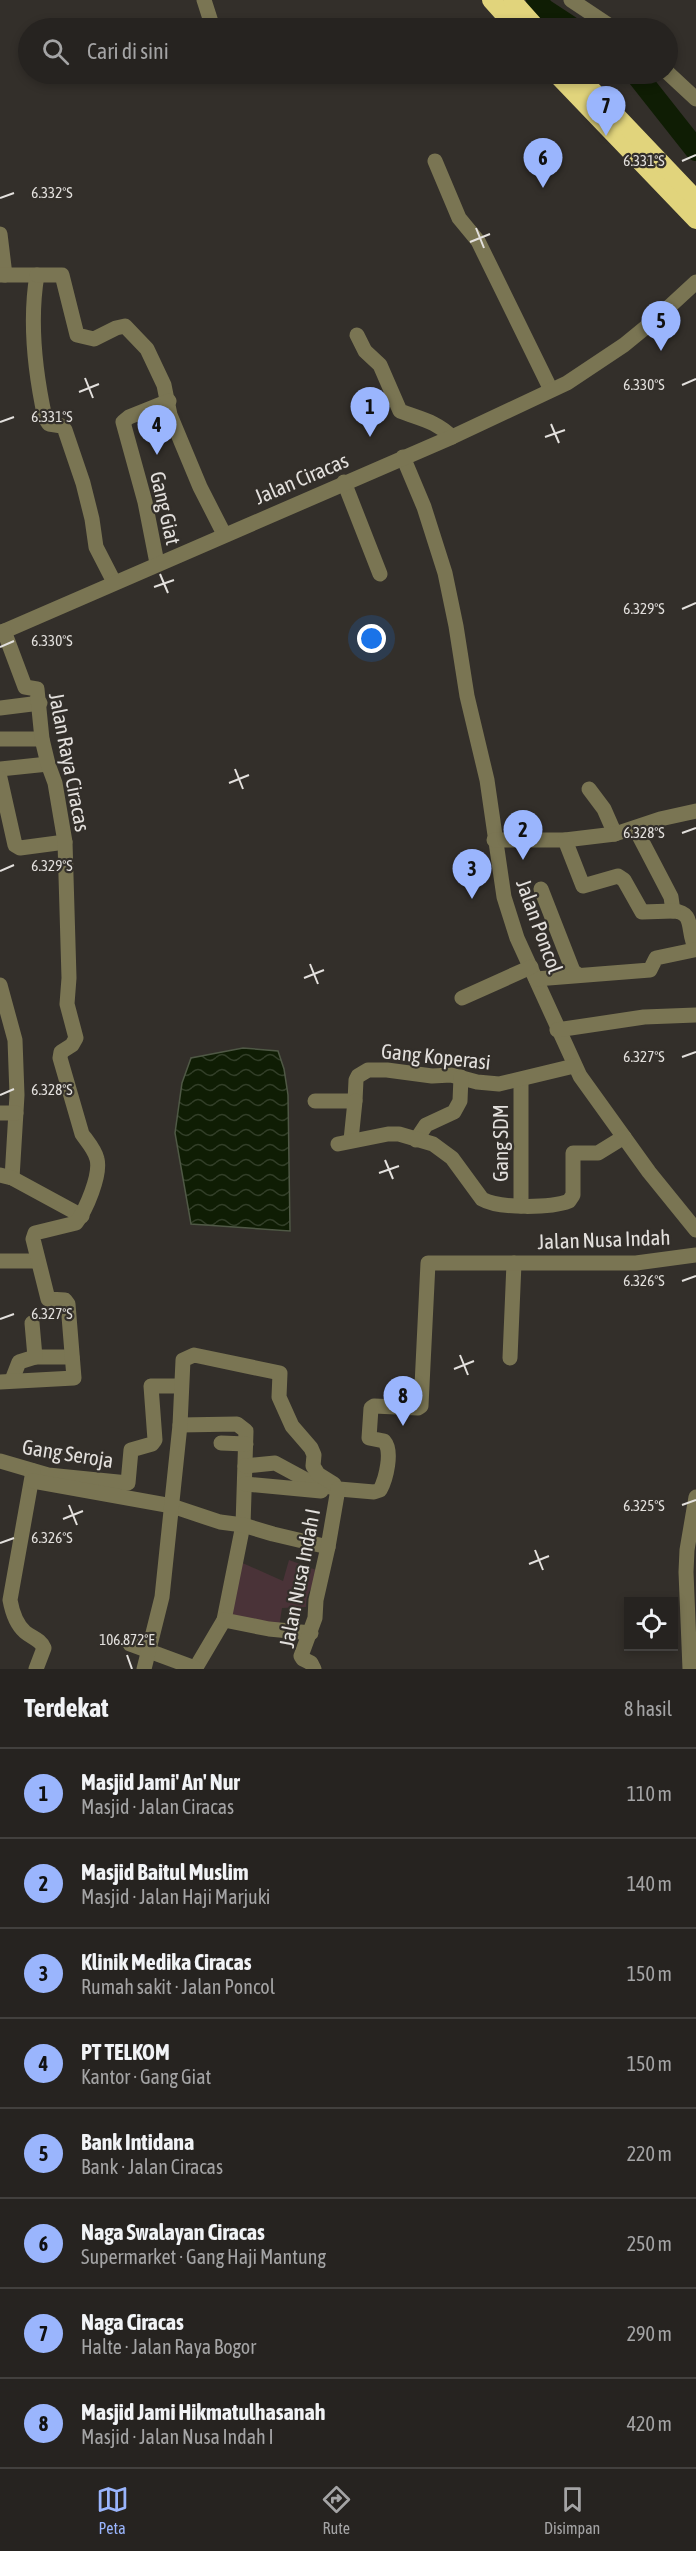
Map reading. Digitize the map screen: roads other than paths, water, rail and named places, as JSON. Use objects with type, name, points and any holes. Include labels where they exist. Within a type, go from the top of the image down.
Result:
[{"type":"highway","points":[[491,0],[507,18]]},
{"type":"highway","points":[[512,0],[528,18]]},
{"type":"highway","points":[[566,84],[696,220]]},
{"type":"highway","points":[[587,84],[696,199]]},
{"type":"street","points":[[204,0],[210,18]]},
{"type":"street","points":[[571,0],[598,18]]},
{"type":"street","points":[[678,82],[696,99]]},
{"type":"street","points":[[435,161],[459,218],[478,241],[551,390]]},
{"type":"street","points":[[0,234],[3,275],[62,275],[77,335],[94,339],[116,327],[128,328],[147,349],[200,487],[224,534]]},
{"type":"street","points":[[36,275],[34,290],[36,374],[45,418],[48,424],[62,426],[65,430],[83,483],[96,547],[114,582]]},
{"type":"street","name":"Jalan Ciracas","points":[[2,632],[452,437],[551,390],[604,360],[657,318],[696,282]]},
{"type":"street","points":[[357,334],[365,351],[380,365],[400,411],[432,422],[452,437]]},
{"type":"street","name":"Gang Giat","points":[[157,563],[145,502],[123,422],[129,417],[170,408]]},
{"type":"street","name":"Jalan Poncol","points":[[403,457],[424,507],[445,573],[467,696],[487,780],[494,840],[508,914],[574,1066],[597,1102],[663,1189],[694,1222]]},
{"type":"street","points":[[344,482],[380,574]]},
{"type":"street","name":"Jalan Raya Ciracas","points":[[2,632],[25,687],[38,689],[42,739],[48,764],[56,783],[65,842],[69,978],[67,1004],[76,1038],[72,1045],[61,1052],[60,1058],[82,1134],[97,1162],[93,1186],[82,1216]]},
{"type":"street","points":[[0,708],[40,704]]},
{"type":"street","points":[[0,739],[42,739]]},
{"type":"street","points":[[0,769],[48,764]]},
{"type":"street","points":[[0,778],[17,847],[65,842]]},
{"type":"street","points":[[589,789],[604,809],[615,834]]},
{"type":"street","points":[[494,840],[565,840],[615,834],[660,819],[696,811]]},
{"type":"street","points":[[635,828],[671,897],[673,911]]},
{"type":"street","points":[[462,998],[534,973],[577,975],[650,970],[654,958],[695,950],[690,914],[673,911],[642,912],[624,880],[618,876],[583,886],[565,840]]},
{"type":"street","points":[[541,889],[556,932],[573,971],[577,975]]},
{"type":"street","points":[[0,985],[14,1029],[16,1113],[6,1177],[82,1216],[76,1223],[66,1227],[35,1233],[33,1239],[48,1299],[65,1300],[68,1304],[74,1377],[6,1381]]},
{"type":"street","points":[[558,1030],[644,1017],[696,1015]]},
{"type":"street","name":"Gang Koperasi","points":[[344,1142],[355,1101],[356,1080],[368,1070],[461,1077],[488,1084],[520,1080],[574,1066]]},
{"type":"street","points":[[416,1140],[426,1125],[454,1112],[460,1101],[461,1077]]},
{"type":"street","name":"Gang SDM","points":[[520,1080],[521,1206]]},
{"type":"street","points":[[315,1101],[355,1101]]},
{"type":"street","points":[[0,1113],[16,1113]]},
{"type":"street","name":"Gang SDM","points":[[344,1142],[399,1134],[433,1144],[449,1156],[482,1199],[487,1202],[521,1206],[569,1201],[573,1195],[573,1153],[598,1152],[624,1137]]},
{"type":"street","name":"Jalan Nusa Indah","points":[[422,1401],[428,1264],[432,1262],[636,1263],[696,1255]]},
{"type":"street","points":[[0,1261],[38,1261]]},
{"type":"street","name":"Jalan Nusa Indah","points":[[510,1358],[514,1263]]},
{"type":"street","points":[[32,1323],[34,1357]]},
{"type":"street","points":[[144,1669],[162,1597],[180,1425],[183,1360],[194,1355],[280,1373],[279,1397],[291,1426],[311,1448],[314,1455],[313,1466],[318,1474],[331,1481],[338,1490]]},
{"type":"street","points":[[6,1381],[19,1362],[34,1357],[72,1357]]},
{"type":"street","name":"Gang Seroja","points":[[0,1461],[33,1476],[128,1483],[131,1450],[152,1444],[155,1440],[152,1386],[181,1386]]},
{"type":"street","name":"Jalan Nusa Indah I","points":[[245,1466],[275,1463],[312,1483],[338,1490],[374,1492],[382,1486],[388,1448],[384,1441],[369,1437],[372,1407],[418,1408],[422,1401]]},
{"type":"street","points":[[130,1644],[149,1649],[195,1669],[224,1620],[243,1525],[246,1431],[237,1424],[180,1425]]},
{"type":"street","points":[[221,1443],[246,1444]]},
{"type":"street","points":[[36,1669],[43,1652],[42,1645],[21,1628],[10,1600],[33,1476],[172,1506],[220,1522],[243,1525],[328,1547]]},
{"type":"street","points":[[245,1484],[338,1490]]},
{"type":"street","name":"Jalan Nusa Indah I","points":[[314,1669],[311,1663],[301,1656],[311,1633],[338,1490]]},
{"type":"street","points":[[690,1669],[686,1572],[687,1550],[696,1497]]},
{"type":"street","points":[[224,1620],[269,1629],[311,1633]]},
{"type":"water","points":[[243,1048],[278,1051],[284,1069],[288,1095],[290,1231],[191,1224],[175,1133],[182,1083],[191,1058]]},
{"type":"waterway","points":[[537,0],[543,9],[557,18]]},
{"type":"waterway","points":[[644,84],[696,150]]},
{"type":"place","name":"Naga Ciracas","points":[[606,136]]},
{"type":"place","name":"Naga Swalayan Ciracas","points":[[543,188]]},
{"type":"place","name":"Bank Intidana","points":[[661,351]]},
{"type":"place","name":"Masjid Jami' An' Nur","points":[[370,437]]},
{"type":"place","name":"PT TELKOM","points":[[157,455]]},
{"type":"place","name":"Masjid Baitul Muslim","points":[[523,860]]},
{"type":"place","name":"Klinik Medika Ciracas","points":[[472,899]]},
{"type":"place","name":"Masjid Jami Hikmatulhasanah","points":[[403,1426]]}]
